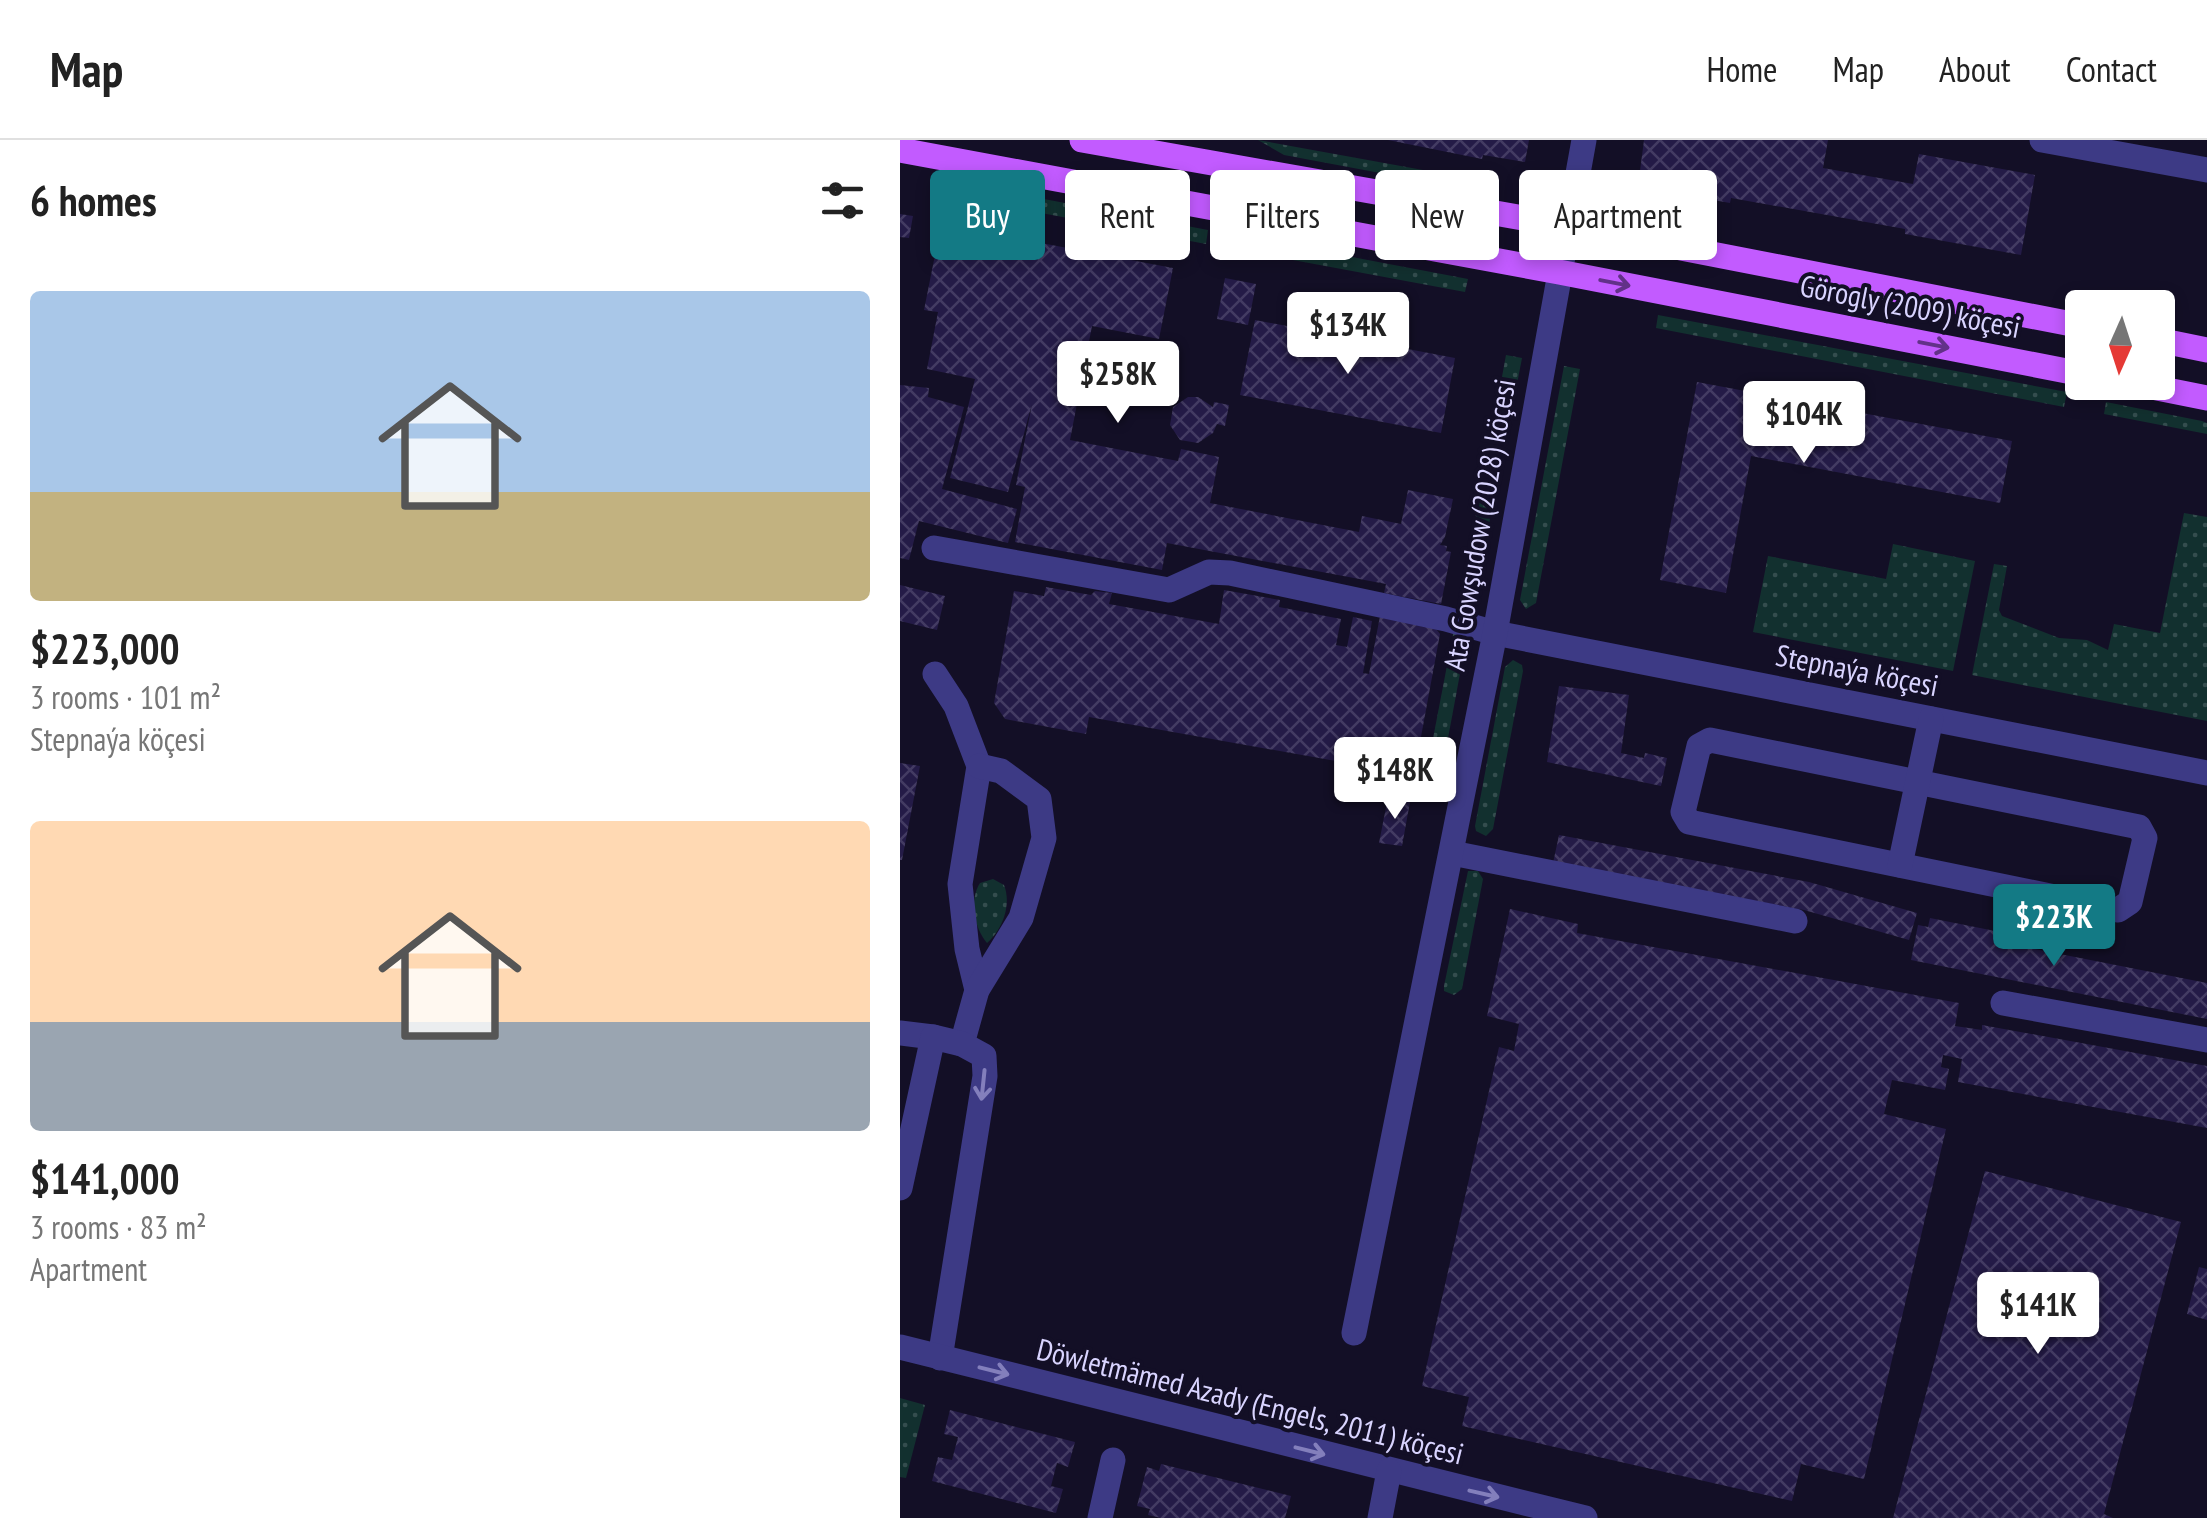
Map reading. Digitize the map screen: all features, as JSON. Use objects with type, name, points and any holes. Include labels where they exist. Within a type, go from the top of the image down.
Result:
[{"type":"main road","name":"Görogly (2009) köçesi","points":[[1082,140],[1519,217]]},
{"type":"main road","name":"Görogly (2009) köçesi","points":[[900,150],[2065,371]]},
{"type":"main road","name":"Görogly (2009) köçesi","points":[[1717,255],[2065,323]]},
{"type":"main road","points":[[2175,343],[2207,350]]},
{"type":"main road","points":[[2175,392],[2207,398]]},
{"type":"street","name":"Ata Gowşudow (2028) köçesi","points":[[1578,170],[1584,140]]},
{"type":"street","points":[[2042,140],[2092,145],[2207,170]]},
{"type":"street","name":"Ata Gowşudow (2028) köçesi","points":[[1354,1333],[1495,632],[1561,260]]},
{"type":"street","name":"Stepnaýa köçesi","points":[[934,548],[1168,590],[1209,572],[1230,573],[1495,632],[2207,773]]},
{"type":"street","points":[[935,674],[962,720],[979,766],[960,884],[967,950],[977,990]]},
{"type":"street","points":[[1900,865],[1931,718]]},
{"type":"street","points":[[1710,740],[2139,827],[2145,838],[2130,902],[2118,910],[1900,865],[1689,822],[1683,812],[1700,746],[1710,740]]},
{"type":"street","points":[[962,1044],[977,990],[1021,918],[1044,838],[1040,799],[1002,771],[979,766]]},
{"type":"street","points":[[1452,853],[1795,921]]},
{"type":"street","points":[[2003,1003],[2207,1040]]},
{"type":"street","points":[[900,1032],[962,1044],[984,1056],[985,1076],[940,1358]]},
{"type":"street","points":[[900,1188],[933,1037]]},
{"type":"street","name":"Döwletmämed Azady (Engels, 2011) köçesi","points":[[900,1347],[1585,1518]]},
{"type":"street","points":[[1100,1518],[1113,1460]]},
{"type":"street","points":[[1380,1518],[1389,1470]]},
{"type":"green space","points":[[1258,140],[1423,170],[1375,172],[1284,155]]},
{"type":"green space","points":[[1045,199],[1065,203],[1065,217],[1045,214]]},
{"type":"green space","points":[[1190,227],[1208,230],[1206,244],[1190,241]]},
{"type":"green space","points":[[1355,258],[1468,279],[1465,292],[1292,260]]},
{"type":"green space","points":[[1658,315],[2065,392],[2065,400],[2064,407],[1656,328]]},
{"type":"green space","points":[[1506,355],[1522,358],[1508,431],[1501,440],[1490,442]]},
{"type":"green space","points":[[1564,366],[1580,369],[1536,603],[1526,609],[1520,600]]},
{"type":"green space","points":[[2106,402],[2202,421],[2207,423],[2207,434],[2104,414]]},
{"type":"green space","points":[[1480,493],[1490,503],[1485,565],[1475,595],[1459,601]]},
{"type":"green space","points":[[2184,513],[2207,517],[2207,721],[1972,675],[1994,564],[2007,566],[1999,610],[2002,616],[2059,638],[2087,640],[2108,650],[2114,624],[2160,633]]},
{"type":"green space","points":[[1893,544],[1975,561],[1953,671],[1753,632],[1768,556],[1886,579]]},
{"type":"green space","points":[[1454,629],[1463,635],[1462,663],[1443,765],[1439,774],[1426,775]]},
{"type":"green space","points":[[1513,660],[1522,665],[1523,671],[1493,829],[1486,836],[1476,831],[1475,826],[1505,667]]},
{"type":"green space","points":[[1468,871],[1478,871],[1483,879],[1462,989],[1454,995],[1444,991],[1444,986]]},
{"type":"green space","points":[[993,879],[1004,885],[1006,909],[987,943],[976,922],[974,906],[980,883]]},
{"type":"green space","points":[[900,1398],[925,1405],[906,1478],[900,1477]]},
{"type":"building","points":[[1388,140],[1529,140],[1525,162],[1483,155],[1482,159]]},
{"type":"building","points":[[1644,140],[1828,140],[1823,168],[1913,184],[1919,154],[2035,175],[2021,255],[1905,234],[1905,229],[1731,198],[1730,203],[1717,201],[1717,170],[1640,170]]},
{"type":"building","points":[[900,214],[913,216],[909,238],[900,237]]},
{"type":"building","points":[[1045,244],[1065,248],[1065,260],[1131,260],[1173,268],[1159,339],[1092,326],[1070,440],[1178,461],[1181,449],[1219,457],[1210,503],[1359,532],[1362,516],[1401,524],[1408,490],[1453,499],[1440,545],[1451,552],[1441,604],[1384,593],[1386,584],[1167,543],[1162,570],[1015,542],[1025,487],[1016,485],[1032,404],[1008,492],[950,478],[975,379],[927,369],[938,312],[924,310],[934,260],[1045,260]]},
{"type":"building","points":[[1225,278],[1256,284],[1248,325],[1217,319]]},
{"type":"building","points":[[1255,320],[1455,358],[1441,433],[1240,395]]},
{"type":"building","points":[[1697,382],[2012,441],[2000,503],[1751,456],[1726,593],[1660,580]]},
{"type":"building","points":[[900,385],[929,388],[928,397],[964,407],[942,489],[1017,509],[1008,543],[919,521],[909,560],[900,558]]},
{"type":"building","points":[[1188,397],[1198,397],[1213,407],[1214,402],[1229,405],[1225,426],[1217,424],[1213,433],[1198,443],[1180,440],[1170,425],[1173,407]]},
{"type":"building","points":[[900,585],[945,596],[937,630],[900,621]]},
{"type":"building","points":[[1046,587],[1091,595],[1095,591],[1112,593],[1109,604],[1219,624],[1224,590],[1280,600],[1279,607],[1341,619],[1336,645],[1347,647],[1353,617],[1372,621],[1363,673],[1369,674],[1380,616],[1434,626],[1440,634],[1418,753],[1350,741],[1347,763],[1089,717],[1086,734],[1005,719],[994,703],[1014,591],[1044,596]]},
{"type":"building","points":[[1559,686],[1629,695],[1621,753],[1667,758],[1661,786],[1547,762]]},
{"type":"building","points":[[900,763],[920,766],[902,860],[900,860]]},
{"type":"building","points":[[1388,797],[1410,802],[1402,846],[1379,843]]},
{"type":"building","points":[[1559,835],[1809,882],[1917,913],[1909,940],[1804,910],[1553,863]]},
{"type":"building","points":[[1510,909],[1578,924],[1577,933],[1959,1003],[1955,1026],[1982,1030],[1982,1025],[2207,1066],[2207,1128],[1958,1082],[1962,1059],[1943,1055],[1941,1067],[1949,1069],[1945,1090],[1892,1080],[1884,1114],[1946,1129],[1864,1479],[1801,1464],[1792,1501],[1462,1426],[1469,1397],[1422,1386],[1499,1047],[1514,1051],[1519,1024],[1487,1016]]},
{"type":"building","points":[[1930,918],[2010,934],[2009,944],[2207,983],[2207,1019],[1911,960],[1918,925],[1928,927]]},
{"type":"building","points":[[1985,1171],[2181,1222],[2104,1514],[2113,1518],[1893,1518]]},
{"type":"building","points":[[2199,1267],[2207,1269],[2207,1320],[2187,1314]]},
{"type":"building","points":[[950,1410],[1075,1442],[1068,1467],[1057,1463],[1051,1486],[1063,1489],[1056,1513],[932,1481],[938,1457],[952,1460],[958,1437],[944,1434]]},
{"type":"building","points":[[1161,1464],[1291,1496],[1285,1518],[1148,1515],[1150,1509],[1137,1506],[1147,1467],[1159,1471]]}]
